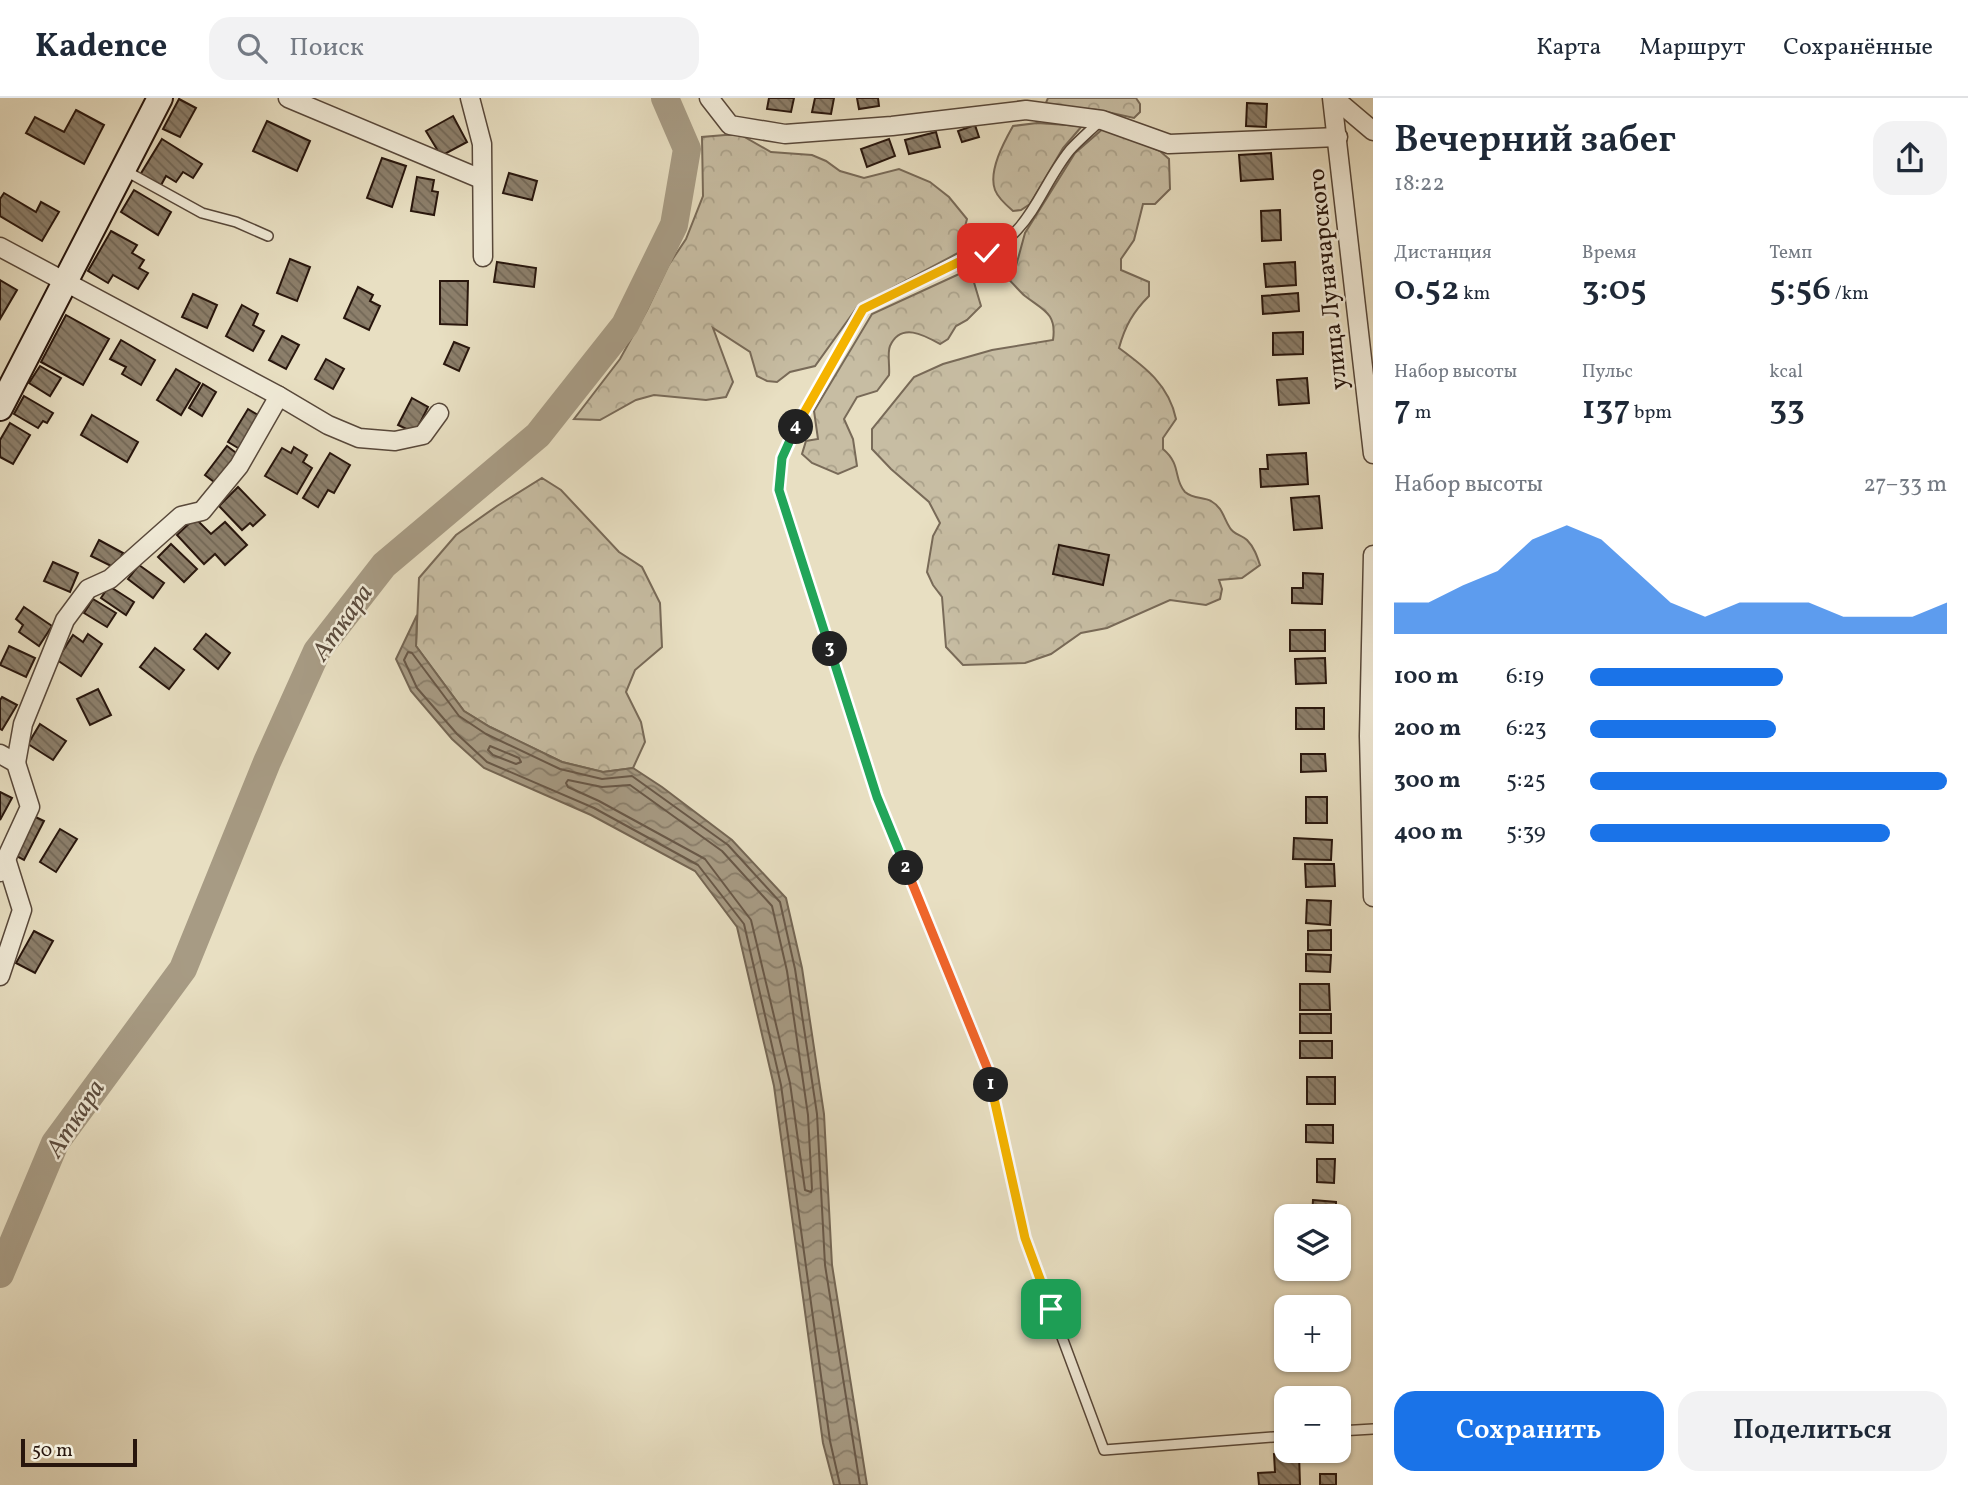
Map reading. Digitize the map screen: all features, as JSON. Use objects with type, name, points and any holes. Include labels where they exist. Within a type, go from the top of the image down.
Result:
[{"type":"street","points":[[0,408],[160,98]]},
{"type":"street","points":[[288,98],[481,179]]},
{"type":"street","points":[[470,98],[482,144],[483,257]]},
{"type":"street","points":[[709,98],[730,125],[785,134],[892,126],[1026,110],[1102,120],[1169,144],[1338,137]]},
{"type":"street","name":"улица Луначарского","points":[[1333,98],[1373,131]]},
{"type":"street","name":"улица Луначарского","points":[[1333,98],[1373,454]]},
{"type":"street","points":[[0,247],[279,396],[328,425],[359,438],[394,441],[423,435],[439,413]]},
{"type":"street","points":[[0,976],[22,910],[3,866],[30,807],[8,758],[65,620],[88,589],[110,579],[181,516],[202,511],[239,466],[279,396]]},
{"type":"street","points":[[1373,555],[1373,897]]},
{"type":"lane","points":[[1102,120],[1070,151],[1024,225],[987,253],[969,257],[863,309],[782,458],[779,490],[877,797],[988,1070],[1025,1238],[1104,1450],[1274,1437]]},
{"type":"lane","points":[[123,170],[202,213],[236,222],[268,236]]},
{"type":"lane","points":[[1351,1430],[1373,1429]]},
{"type":"green space","points":[[1048,98],[1136,98],[1140,104],[1140,112],[1134,118],[1098,110],[1045,105]]},
{"type":"green space","points":[[1037,123],[1082,126],[1063,148],[1030,204],[1021,210],[1013,211],[995,190],[995,166],[1013,126]]},
{"type":"green space","points":[[1105,127],[1160,151],[1169,159],[1170,189],[1155,204],[1143,204],[1134,240],[1121,259],[1121,270],[1149,282],[1149,296],[1130,320],[1119,348],[1155,378],[1173,407],[1176,419],[1163,438],[1163,449],[1173,461],[1181,487],[1188,494],[1211,501],[1218,507],[1231,530],[1245,538],[1252,546],[1260,565],[1242,578],[1219,580],[1222,589],[1220,599],[1206,605],[1170,600],[1107,628],[1081,633],[1051,654],[1025,663],[963,665],[946,647],[942,597],[927,572],[933,536],[940,523],[929,502],[872,449],[872,429],[914,377],[943,364],[992,350],[1053,340],[1051,318],[1008,279],[1016,266],[1025,233],[1075,153]]},
{"type":"green space","points":[[741,135],[771,152],[812,155],[840,171],[864,178],[899,169],[930,182],[949,197],[967,219],[958,253],[858,306],[815,366],[790,372],[777,382],[767,381],[757,376],[750,352],[713,328],[733,382],[726,397],[706,400],[654,395],[636,400],[600,420],[574,419],[620,359],[668,266],[686,239],[703,196],[702,137]]},
{"type":"green space","points":[[970,269],[981,306],[967,320],[956,326],[948,339],[940,344],[913,333],[900,334],[889,349],[889,375],[877,391],[857,397],[844,419],[853,439],[857,466],[838,474],[812,463],[802,454],[806,441],[818,439],[814,411],[872,314]]},
{"type":"green space","points":[[542,478],[561,490],[619,552],[642,567],[660,603],[662,647],[635,670],[626,692],[641,722],[645,742],[633,768],[603,772],[562,762],[490,727],[464,711],[416,646],[419,578],[456,535]]},
{"type":"water","points":[[417,615],[416,646],[464,711],[490,727],[562,762],[603,772],[633,768],[732,840],[786,898],[802,968],[824,1114],[832,1265],[867,1485],[834,1485],[823,1443],[774,1086],[737,927],[695,871],[591,815],[484,768],[452,739],[411,691],[396,659]]},
{"type":"building","points":[[769,98],[794,98],[791,112],[767,109]]},
{"type":"building","points":[[815,98],[834,98],[831,114],[812,112]]},
{"type":"building","points":[[857,98],[878,98],[879,106],[859,109]]},
{"type":"building","points":[[179,99],[196,108],[180,137],[163,129]]},
{"type":"building","points":[[1247,103],[1267,104],[1266,127],[1246,126]]},
{"type":"building","points":[[76,110],[104,125],[84,164],[26,133],[35,117],[64,132]]},
{"type":"building","points":[[453,116],[467,142],[441,156],[426,131]]},
{"type":"building","points":[[267,121],[310,141],[297,171],[253,151]]},
{"type":"building","points":[[975,125],[979,137],[962,142],[958,131]]},
{"type":"building","points":[[936,132],[940,147],[909,154],[905,140]]},
{"type":"building","points":[[162,139],[202,164],[193,178],[183,172],[176,182],[166,176],[160,187],[140,175]]},
{"type":"building","points":[[889,139],[895,156],[867,167],[861,149]]},
{"type":"building","points":[[1271,153],[1273,179],[1241,181],[1239,155]]},
{"type":"building","points":[[382,158],[406,166],[392,207],[367,198]]},
{"type":"building","points":[[509,173],[537,181],[532,200],[503,193]]},
{"type":"building","points":[[417,177],[434,180],[432,191],[438,192],[434,215],[411,211]]},
{"type":"building","points":[[134,190],[171,212],[158,235],[121,212]]},
{"type":"building","points":[[4,193],[36,212],[41,202],[59,212],[42,241],[0,216],[0,199]]},
{"type":"building","points":[[1280,210],[1281,240],[1262,241],[1261,211]]},
{"type":"building","points":[[111,231],[137,245],[132,253],[144,260],[139,268],[148,273],[138,289],[113,275],[108,283],[88,271]]},
{"type":"building","points":[[290,259],[310,267],[297,301],[277,293]]},
{"type":"building","points":[[497,262],[536,268],[534,287],[494,282]]},
{"type":"building","points":[[1295,262],[1296,285],[1266,287],[1264,264]]},
{"type":"building","points":[[0,280],[17,290],[0,319]]},
{"type":"building","points":[[440,281],[468,281],[467,325],[440,324]]},
{"type":"building","points":[[358,287],[373,295],[370,301],[380,306],[369,330],[344,318]]},
{"type":"building","points":[[1298,293],[1299,311],[1263,314],[1262,296]]},
{"type":"building","points":[[193,294],[217,305],[207,328],[182,317]]},
{"type":"building","points":[[242,305],[258,314],[253,325],[264,331],[253,351],[226,336]]},
{"type":"building","points":[[66,315],[109,339],[83,385],[41,362]]},
{"type":"building","points":[[1303,332],[1303,354],[1273,355],[1273,333]]},
{"type":"building","points":[[282,336],[299,345],[286,369],[269,360]]},
{"type":"building","points":[[121,340],[155,360],[141,385],[122,374],[126,367],[110,359]]},
{"type":"building","points":[[454,342],[469,348],[459,371],[444,364]]},
{"type":"building","points":[[326,359],[344,369],[333,389],[315,379]]},
{"type":"building","points":[[40,366],[61,378],[50,396],[29,383]]},
{"type":"building","points":[[176,369],[200,383],[181,415],[157,400]]},
{"type":"building","points":[[1307,378],[1309,403],[1279,405],[1277,380]]},
{"type":"building","points":[[203,384],[216,392],[202,416],[189,408]]},
{"type":"building","points":[[24,396],[53,413],[47,423],[43,421],[38,428],[14,414]]},
{"type":"building","points":[[412,398],[428,407],[415,433],[398,425]]},
{"type":"building","points":[[248,409],[268,421],[248,454],[228,442]]},
{"type":"building","points":[[92,415],[138,442],[127,462],[81,435]]},
{"type":"building","points":[[10,423],[30,435],[13,464],[0,457],[0,440]]},
{"type":"building","points":[[227,446],[244,459],[222,488],[205,475]]},
{"type":"building","points":[[294,447],[307,455],[303,462],[312,468],[297,494],[265,476],[282,448],[291,453]]},
{"type":"building","points":[[330,453],[350,465],[334,493],[328,490],[318,507],[303,498]]},
{"type":"building","points":[[1306,453],[1308,484],[1261,487],[1260,469],[1268,469],[1267,455]]},
{"type":"building","points":[[238,487],[265,515],[253,526],[250,523],[242,530],[219,506]]},
{"type":"building","points":[[1319,496],[1322,528],[1294,530],[1291,498]]},
{"type":"building","points":[[195,518],[211,534],[225,522],[247,545],[225,565],[215,554],[204,564],[177,535]]},
{"type":"building","points":[[99,540],[123,553],[115,568],[91,556]]},
{"type":"building","points":[[171,544],[197,569],[184,582],[158,557]]},
{"type":"building","points":[[1059,545],[1109,555],[1103,585],[1053,574]]},
{"type":"building","points":[[53,562],[78,573],[70,592],[44,581]]},
{"type":"building","points":[[139,565],[164,583],[153,598],[128,579]]},
{"type":"building","points":[[1303,573],[1323,574],[1322,604],[1292,603],[1292,588],[1303,588]]},
{"type":"building","points":[[109,586],[134,602],[126,615],[101,598]]},
{"type":"building","points":[[93,599],[116,613],[107,627],[84,613]]},
{"type":"building","points":[[24,607],[52,626],[39,646],[19,632],[23,625],[16,619]]},
{"type":"building","points":[[1290,630],[1325,630],[1325,651],[1290,651]]},
{"type":"building","points":[[88,634],[102,644],[81,676],[57,660],[73,635],[83,642]]},
{"type":"building","points":[[206,634],[230,653],[218,669],[194,649]]},
{"type":"building","points":[[9,646],[35,658],[26,677],[0,665]]},
{"type":"building","points":[[155,648],[184,670],[169,689],[140,667]]},
{"type":"building","points":[[1325,658],[1326,683],[1296,684],[1295,659]]},
{"type":"building","points":[[98,689],[111,715],[90,725],[77,699]]},
{"type":"building","points":[[2,697],[17,705],[2,730],[0,700]]},
{"type":"building","points":[[1296,708],[1324,708],[1324,729],[1296,729]]},
{"type":"building","points":[[40,724],[66,741],[53,760],[28,744]]},
{"type":"building","points":[[1301,754],[1325,754],[1326,771],[1301,772]]},
{"type":"building","points":[[0,792],[12,798],[0,820]]},
{"type":"building","points":[[1306,797],[1327,797],[1327,823],[1306,823]]},
{"type":"building","points":[[25,812],[44,821],[24,860],[5,850]]},
{"type":"building","points":[[60,829],[77,839],[56,872],[40,862]]},
{"type":"building","points":[[1294,838],[1332,840],[1331,860],[1293,859]]},
{"type":"building","points":[[1305,864],[1334,864],[1335,886],[1306,887]]},
{"type":"building","points":[[1307,900],[1331,901],[1330,925],[1306,923]]},
{"type":"building","points":[[1331,930],[1331,950],[1308,950],[1308,931]]},
{"type":"building","points":[[34,931],[53,941],[35,973],[16,963]]},
{"type":"building","points":[[1306,954],[1331,955],[1330,972],[1306,971]]},
{"type":"building","points":[[1300,984],[1329,984],[1330,1010],[1300,1010]]},
{"type":"building","points":[[1300,1014],[1331,1014],[1331,1033],[1300,1033]]},
{"type":"building","points":[[1300,1041],[1332,1041],[1332,1058],[1300,1058]]},
{"type":"building","points":[[1307,1077],[1335,1077],[1335,1104],[1307,1104]]},
{"type":"building","points":[[1306,1125],[1333,1125],[1333,1143],[1306,1142]]},
{"type":"building","points":[[1317,1159],[1335,1159],[1334,1183],[1317,1182]]},
{"type":"building","points":[[1313,1200],[1336,1202],[1336,1204],[1313,1204]]},
{"type":"building","points":[[1274,1463],[1299,1463],[1300,1485],[1259,1485],[1258,1473],[1275,1472]]},
{"type":"building","points":[[1320,1474],[1336,1474],[1336,1485],[1320,1485]]},
{"type":"waterway","name":"Аткара","points":[[0,1274],[55,1143],[183,969],[267,762],[317,651],[384,565],[538,435],[625,325],[674,225],[687,149],[665,98]]},
{"type":"route","points":[[987,253],[969,257],[863,309],[782,458],[779,490],[877,797],[988,1070],[1025,1238],[1051,1309]]}]
